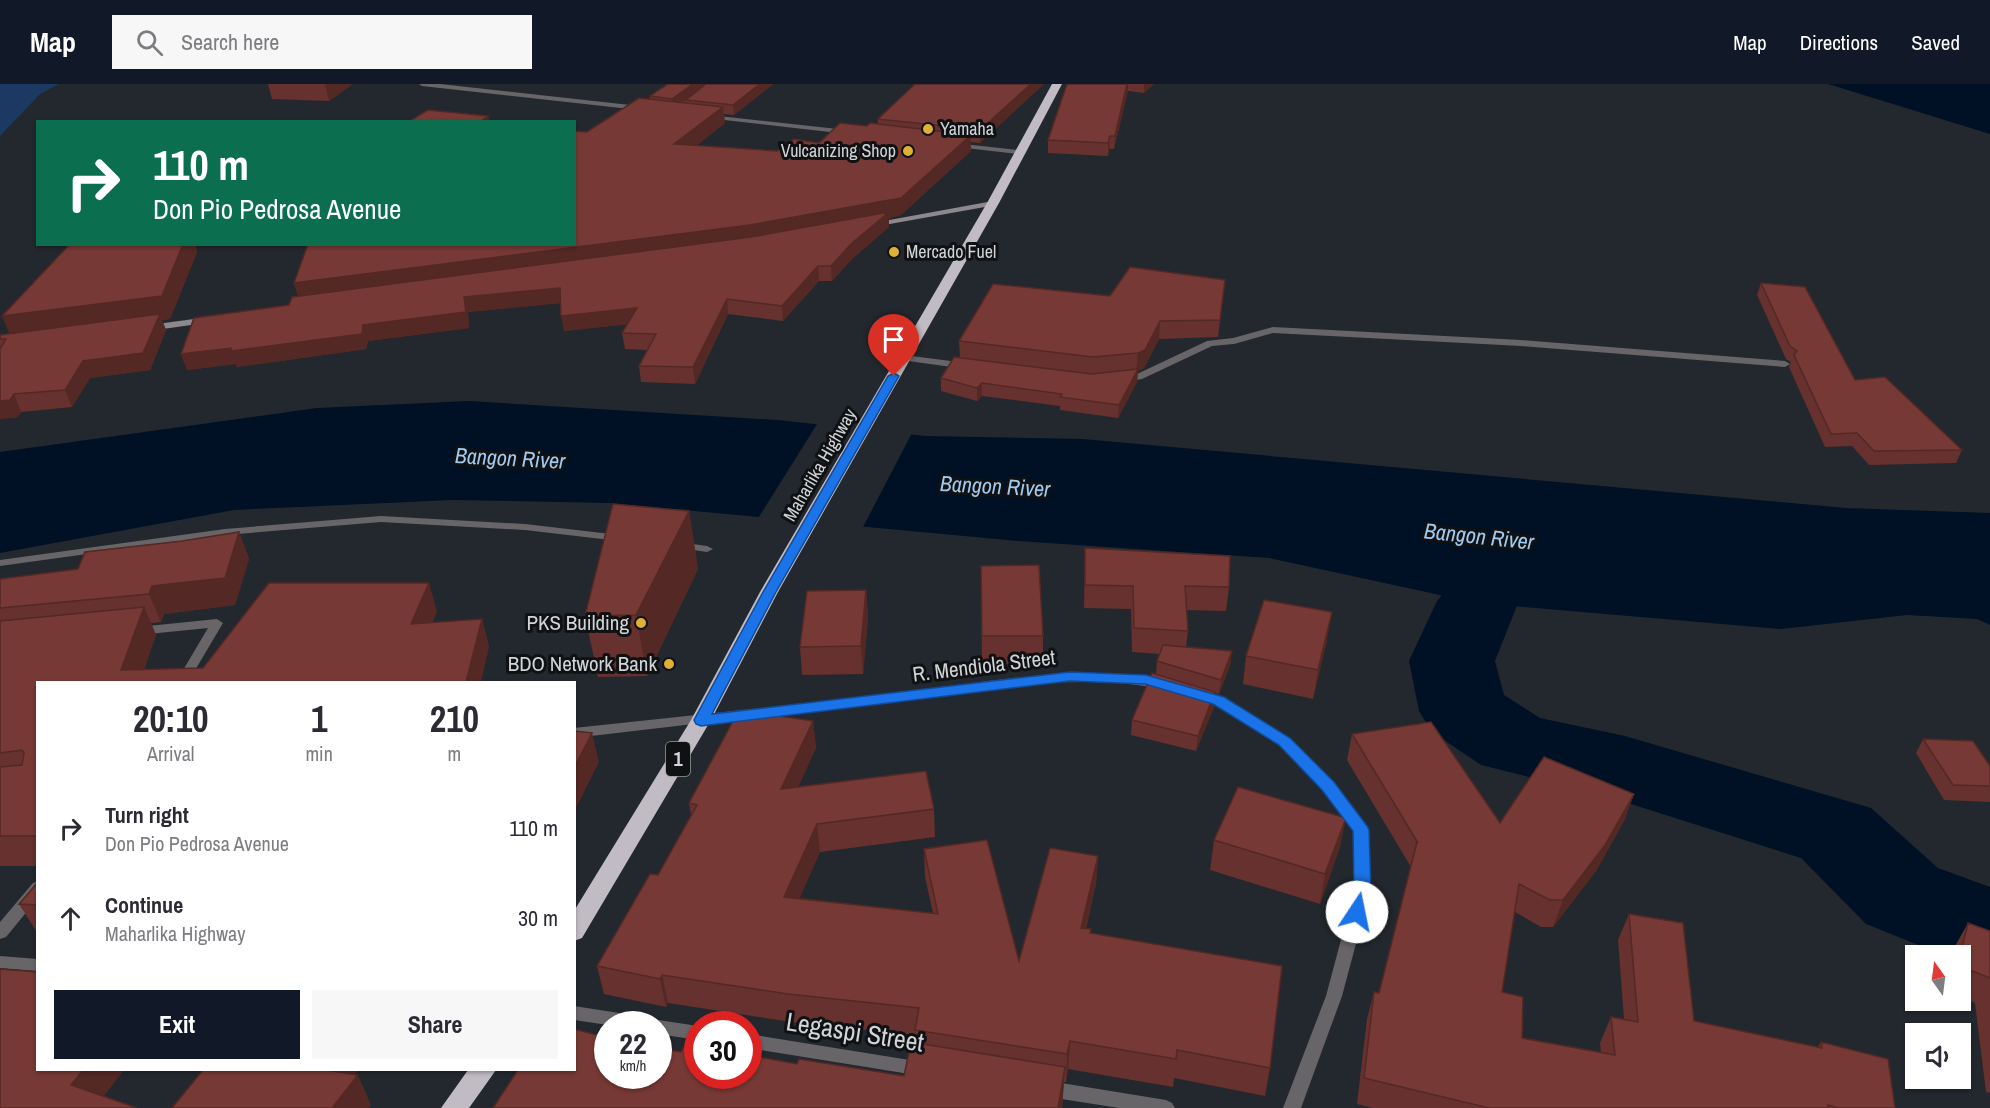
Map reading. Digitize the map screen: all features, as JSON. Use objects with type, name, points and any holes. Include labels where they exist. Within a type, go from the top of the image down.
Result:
[{"type":"highway","name":"Maharlika Highway","points":[[701,720],[775,582],[993,203],[1057,84]]},
{"type":"highway","name":"1","points":[[576,929],[701,720]]},
{"type":"highway","points":[[454,1108],[482,1071]]},
{"type":"street","points":[[422,84],[652,110]]},
{"type":"street","points":[[699,115],[853,133]]},
{"type":"street","points":[[948,144],[1019,152]]},
{"type":"street","points":[[867,226],[993,203]]},
{"type":"street","points":[[141,329],[223,319]]},
{"type":"street","points":[[1115,379],[1139,377],[1210,344],[1234,341],[1273,330],[1530,343],[1605,351],[1686,355],[1785,364]]},
{"type":"street","points":[[904,358],[975,367]]},
{"type":"street","points":[[0,563],[225,532],[381,519],[525,527],[628,539]]},
{"type":"street","points":[[662,543],[707,549]]},
{"type":"street","points":[[126,632],[217,623],[183,681]]},
{"type":"street","name":"R. Mendiola Street","points":[[576,733],[1070,677],[1146,680],[1218,701],[1284,742],[1328,786],[1361,830],[1362,891],[1334,996],[1292,1108]]},
{"type":"street","points":[[0,933],[36,889]]},
{"type":"street","points":[[0,962],[36,965]]},
{"type":"street","points":[[576,1013],[594,1016]]},
{"type":"street","name":"Legaspi Street","points":[[762,1043],[934,1071]]},
{"type":"street","points":[[1027,1086],[1166,1108]]},
{"type":"shaded area","points":[[0,84],[59,84],[40,94],[0,136]]},
{"type":"water","points":[[1828,84],[1990,84],[1990,134]]},
{"type":"water","name":"Bangon River","points":[[469,401],[778,420],[925,436],[1083,439],[1846,508],[1990,513],[1990,625],[1977,619],[1907,615],[1781,629],[1477,603],[1269,558],[1018,541],[608,503],[453,500],[234,510],[0,553],[0,452],[317,408]]},
{"type":"pier","points":[[819,421],[913,431],[862,529],[757,520]]},
{"type":"building","points":[[668,84],[693,84],[672,99],[650,96]]},
{"type":"building","points":[[706,84],[760,84],[733,105],[686,100]]},
{"type":"building","points":[[915,84],[1031,84],[980,130],[878,119]]},
{"type":"building","points":[[1067,84],[1127,84],[1115,136],[1110,136],[1108,143],[1048,140]]},
{"type":"building","points":[[639,98],[723,107],[674,144],[777,151],[794,139],[819,143],[840,123],[867,126],[870,123],[971,135],[901,198],[750,225],[294,283],[307,246],[576,246],[576,131],[587,132]]},
{"type":"building","points":[[428,110],[488,116],[483,120],[411,120]]},
{"type":"building","points":[[889,212],[851,244],[831,266],[818,266],[782,306],[727,299],[693,367],[639,366],[656,334],[622,333],[637,308],[561,316],[560,288],[464,297],[466,312],[363,325],[362,334],[231,351],[231,348],[181,354],[194,318],[289,305],[292,297],[751,237]]},
{"type":"building","points":[[68,246],[182,246],[162,296],[2,316]]},
{"type":"building","points":[[1130,267],[1225,280],[1220,320],[1160,321],[1145,350],[1138,353],[1093,357],[959,341],[993,284],[1110,296]]},
{"type":"building","points":[[1761,283],[1805,287],[1855,380],[1885,377],[1962,450],[1874,451],[1857,433],[1831,434],[1794,355],[1797,351],[1790,346]]},
{"type":"building","points":[[160,314],[143,353],[83,361],[65,390],[14,394],[10,400],[0,401],[0,349],[6,339],[0,339],[0,335]]},
{"type":"building","points":[[954,357],[1092,374],[1138,369],[1119,405],[1060,397],[1062,394],[982,383],[977,388],[941,378]]},
{"type":"building","points":[[613,504],[689,511],[636,615],[585,616]]},
{"type":"building","points":[[239,532],[225,578],[152,586],[149,594],[0,608],[0,579],[78,569],[85,552]]},
{"type":"building","points":[[1085,548],[1230,556],[1229,587],[1185,586],[1188,631],[1134,628],[1133,586],[1085,585]]},
{"type":"building","points":[[1039,565],[1043,636],[982,636],[981,566]]},
{"type":"building","points":[[269,583],[429,583],[411,624],[482,619],[466,681],[36,681],[36,836],[0,836],[0,767],[22,765],[24,753],[22,750],[0,753],[0,621],[144,607],[121,670],[203,668]]},
{"type":"building","points":[[866,590],[861,646],[800,647],[807,591]]},
{"type":"building","points":[[1264,600],[1332,612],[1318,670],[1246,656]]},
{"type":"building","points":[[1163,645],[1232,651],[1221,680],[1157,661]]},
{"type":"building","points":[[1152,673],[1215,692],[1198,736],[1132,720]]},
{"type":"building","points":[[739,710],[813,721],[781,789],[926,771],[934,809],[817,824],[784,897],[938,914],[924,849],[987,840],[1019,961],[1050,848],[1098,856],[1081,928],[1091,929],[1090,933],[1282,966],[1270,1068],[1177,1050],[1176,1059],[1070,1041],[1067,1054],[915,1030],[919,1008],[788,994],[662,975],[660,979],[597,966],[650,874],[658,875],[697,805],[689,803]]},
{"type":"building","points":[[1431,722],[1500,823],[1544,757],[1634,794],[1605,845],[1563,900],[1550,900],[1519,884],[1502,992],[1523,997],[1522,1038],[1615,1055],[1611,1017],[1638,1022],[1629,914],[1683,923],[1694,1021],[1822,1048],[1821,1042],[1888,1059],[1895,1108],[1838,1108],[1828,1105],[1828,1108],[1489,1108],[1364,1078],[1374,992],[1379,993],[1418,843],[1352,734]]},
{"type":"building","points":[[576,731],[592,733],[576,764]]},
{"type":"building","points":[[1923,739],[1973,741],[1990,766],[1990,786],[1953,785]]},
{"type":"building","points":[[1238,787],[1346,818],[1325,874],[1214,840]]},
{"type":"building","points":[[36,884],[36,905],[19,904]]},
{"type":"building","points":[[1968,923],[1990,931],[1990,978],[1971,970],[1971,945],[1963,945]]},
{"type":"building","points":[[0,969],[36,972],[36,1071],[82,1071],[71,1085],[137,1108],[0,1108]]},
{"type":"building","points":[[576,1030],[594,1034],[594,1089],[672,1089],[672,1050],[681,1052],[684,1046],[684,1089],[762,1089],[762,1058],[797,1064],[799,1059],[904,1076],[911,1042],[1065,1067],[1058,1108],[493,1108],[517,1071],[576,1071]]},
{"type":"building","points":[[202,1071],[332,1071],[358,1075],[332,1108],[172,1108]]},
{"type":"waterway","points":[[1477,603],[1452,661],[1464,711],[1513,743],[1625,769],[1836,833],[1902,896],[1990,929]]},
{"type":"place","name":"Yamaha","points":[[928,129]]},
{"type":"place","name":"Vulcanizing Shop","points":[[908,151]]},
{"type":"place","name":"Mercado Fuel","points":[[894,252]]},
{"type":"place","name":"PKS Building","points":[[641,623]]},
{"type":"place","name":"BDO Network Bank","points":[[669,664]]},
{"type":"route","points":[[894,376],[769,592],[701,720],[1070,677],[1146,680],[1218,701],[1284,742],[1328,786],[1361,830],[1362,891],[1357,912]]}]
